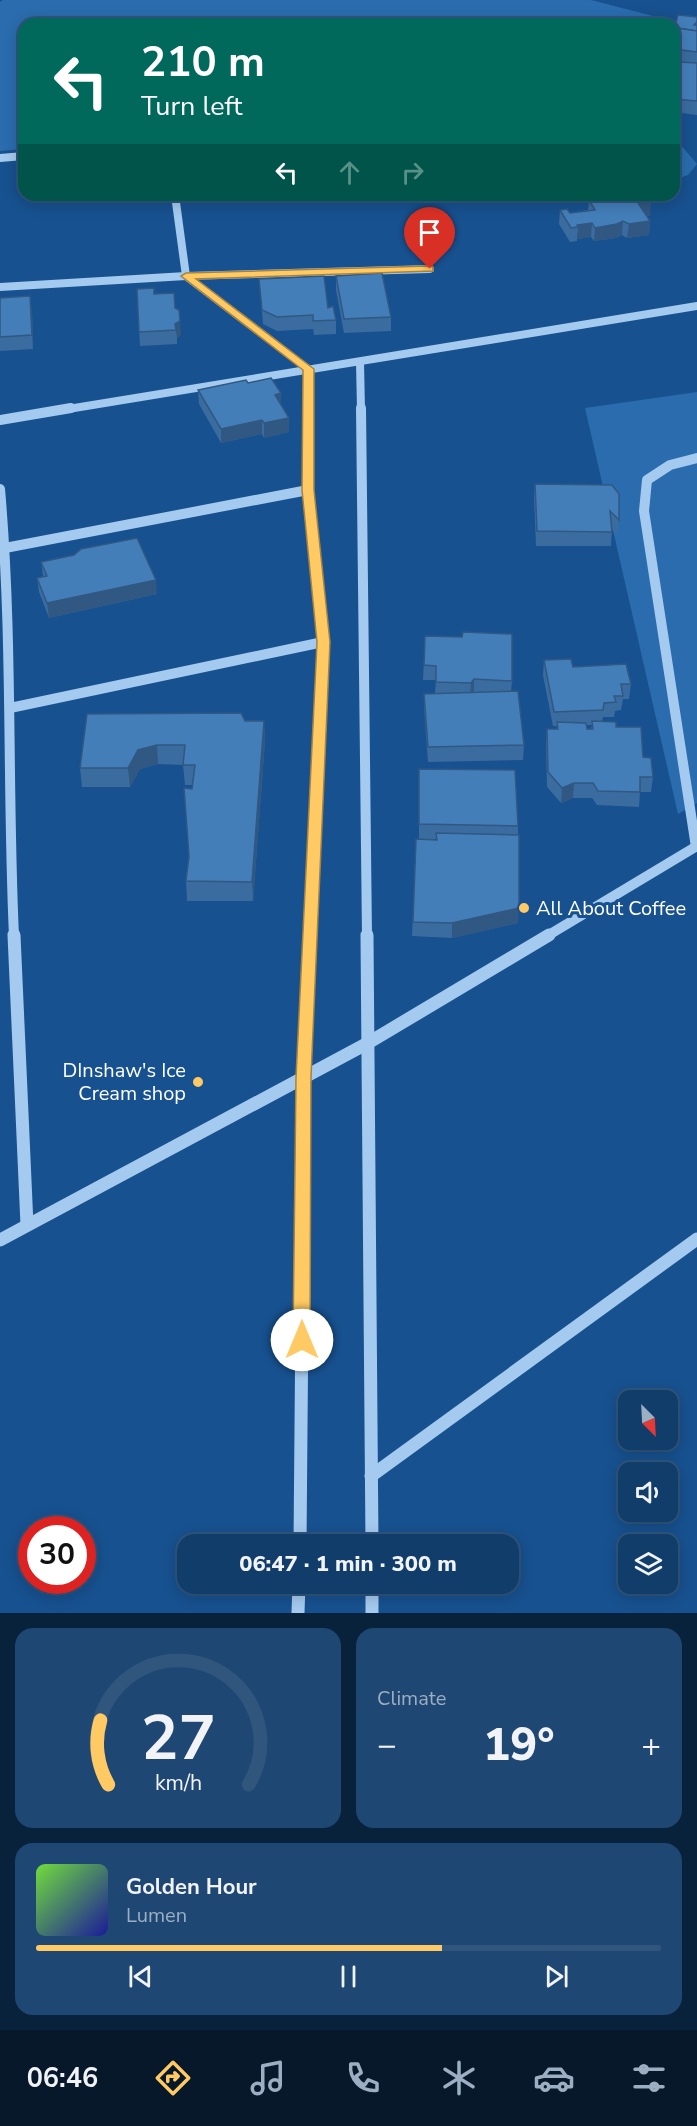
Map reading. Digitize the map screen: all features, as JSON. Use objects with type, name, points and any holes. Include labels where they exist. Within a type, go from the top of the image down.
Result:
[{"type":"street","points":[[0,158],[18,156]]},
{"type":"street","points":[[176,201],[186,276],[308,369]]},
{"type":"street","points":[[0,287],[186,276],[430,269]]},
{"type":"street","points":[[0,420],[308,369],[448,349],[697,306]]},
{"type":"street","points":[[360,362],[372,1534]]},
{"type":"street","points":[[300,1534],[304,1077],[324,642],[308,490],[308,369]]},
{"type":"street","points":[[0,1240],[368,1043],[697,846],[644,511],[646,480],[659,469],[697,458]]},
{"type":"street","points":[[0,489],[6,548],[10,708],[4,825],[27,1225]]},
{"type":"street","points":[[6,548],[308,490]]},
{"type":"street","points":[[10,708],[324,642]]},
{"type":"street","points":[[371,1476],[697,1239]]},
{"type":"street","points":[[298,1613],[299,1594]]},
{"type":"street","points":[[372,1594],[372,1613]]},
{"type":"shaded area","points":[[3,0],[591,0],[653,16],[653,18],[18,18],[18,150],[0,151],[0,2]]},
{"type":"shaded area","points":[[680,144],[697,164],[688,175],[680,178]]},
{"type":"shaded area","points":[[697,392],[697,803],[678,814],[585,408]]},
{"type":"building","points":[[678,15],[697,17],[694,25],[697,25],[697,31],[680,28],[680,18],[677,18]]},
{"type":"building","points":[[680,28],[697,31],[697,52],[680,50]]},
{"type":"building","points":[[680,62],[697,63],[697,101],[680,100]]},
{"type":"building","points":[[590,201],[651,202],[638,203],[650,221],[629,224],[623,221],[595,228],[592,223],[571,228],[560,210],[567,209],[570,213],[595,210]]},
{"type":"building","points":[[382,273],[391,317],[344,319],[336,276]]},
{"type":"building","points":[[324,276],[328,308],[333,306],[336,320],[313,321],[313,315],[277,317],[262,310],[259,279]]},
{"type":"building","points":[[154,288],[154,294],[174,293],[175,308],[179,310],[180,321],[175,324],[176,330],[139,332],[137,289]]},
{"type":"building","points":[[30,296],[32,335],[0,337],[0,298]]},
{"type":"building","points":[[271,378],[281,393],[275,395],[289,418],[264,423],[262,420],[221,429],[198,390],[246,380],[248,383]]},
{"type":"building","points":[[535,484],[612,485],[619,494],[619,520],[610,511],[612,532],[537,531]]},
{"type":"building","points":[[137,538],[156,580],[47,603],[37,578],[47,576],[41,562],[74,555],[81,549]]},
{"type":"building","points":[[463,632],[512,634],[512,681],[474,679],[471,683],[436,682],[436,666],[424,665],[425,636],[462,637]]},
{"type":"building","points":[[571,659],[573,667],[626,664],[631,684],[621,684],[623,696],[614,696],[616,702],[604,703],[603,710],[554,712],[544,660]]},
{"type":"building","points":[[518,691],[524,745],[428,747],[424,694]]},
{"type":"building","points":[[241,713],[245,721],[264,721],[252,882],[186,881],[189,856],[184,788],[192,789],[195,765],[183,765],[185,745],[157,745],[138,750],[128,768],[80,768],[87,714]]},
{"type":"building","points":[[592,721],[616,722],[616,727],[641,727],[643,757],[651,758],[653,777],[640,777],[640,792],[598,791],[593,783],[574,783],[562,788],[548,772],[547,729],[558,729],[557,722],[586,723],[587,729],[593,729]]},
{"type":"building","points":[[419,769],[515,770],[518,826],[419,824]]},
{"type":"building","points":[[436,833],[519,835],[519,908],[452,923],[413,922],[416,839],[437,840]]},
{"type":"place","name":"All About Coffee","points":[[524,908]]},
{"type":"place","name":"DInshaw's Ice Cream shop","points":[[198,1082]]},
{"type":"route","points":[[302,1340],[304,1077],[324,642],[308,490],[308,369],[186,276],[430,269]]}]
